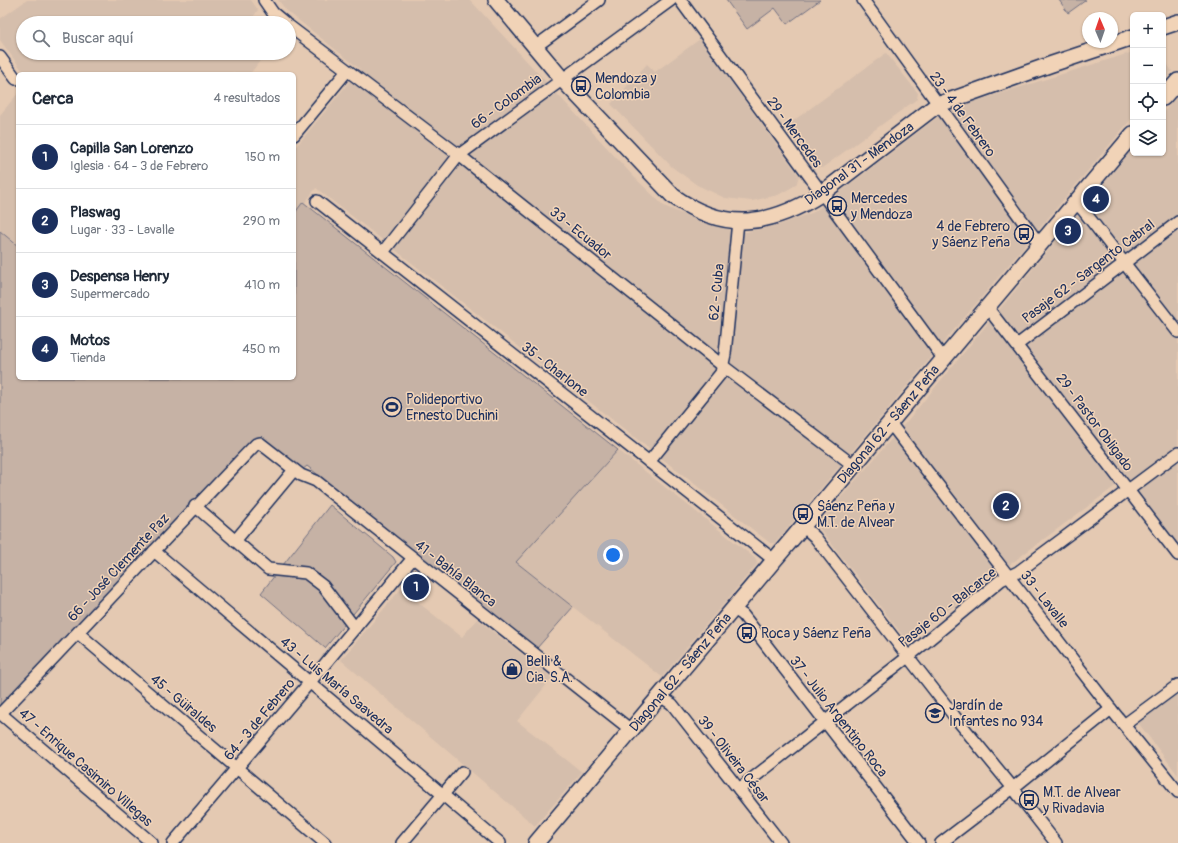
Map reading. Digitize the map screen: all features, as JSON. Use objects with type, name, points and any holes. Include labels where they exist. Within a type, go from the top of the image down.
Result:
[{"type":"street","points":[[264,0],[277,16]]},
{"type":"street","name":"Diagonal 31 - Mendoza","points":[[496,0],[562,78],[674,196],[702,213],[722,219],[738,221],[756,221],[779,215],[808,202],[821,194],[937,105],[1130,38]]},
{"type":"street","points":[[535,47],[599,0]]},
{"type":"street","name":"66 - Colombia","points":[[383,252],[459,155],[562,78],[671,0]]},
{"type":"street","name":"29 - Mercedes","points":[[680,0],[821,194],[943,358]]},
{"type":"street","name":"23 - 4 de Febrero","points":[[863,0],[937,105],[1040,245]]},
{"type":"street","points":[[1166,26],[1178,22]]},
{"type":"street","name":"33 - Ecuador","points":[[296,31],[459,155],[724,366],[854,466]]},
{"type":"street","points":[[0,57],[16,79]]},
{"type":"street","points":[[296,133],[347,71]]},
{"type":"street","points":[[1166,95],[1178,81]]},
{"type":"street","name":"Diagonal 62 - Sáenz Peña","points":[[536,843],[1130,138]]},
{"type":"street","name":"35 - Charlone","points":[[317,201],[774,560]]},
{"type":"street","points":[[1075,202],[1083,210],[1178,332]]},
{"type":"street","name":"62 - Cuba","points":[[724,366],[738,221]]},
{"type":"street","name":"Pasaje 62 - Sargento Cabral","points":[[1017,345],[1178,222]]},
{"type":"street","name":"29 - Pastor Obligado","points":[[987,307],[1178,555]]},
{"type":"street","points":[[649,462],[721,373],[724,366]]},
{"type":"street","name":"33 - Lavalle","points":[[890,423],[1124,726],[1178,792]]},
{"type":"street","name":"41 - Bahía Blanca","points":[[260,442],[301,475],[316,481],[631,730]]},
{"type":"street","name":"66 - José Clemente Paz","points":[[0,714],[78,633],[196,506],[256,444],[260,442]]},
{"type":"street","name":"Pasaje 60 - Balcarce","points":[[739,789],[909,656],[1001,580],[1018,572],[1178,453]]},
{"type":"street","points":[[235,541],[294,470]]},
{"type":"street","points":[[196,506],[268,569],[306,573],[323,586],[355,628]]},
{"type":"street","points":[[803,526],[816,536],[955,717],[1056,843]]},
{"type":"street","name":"43 - Luis María Saavedra","points":[[154,551],[444,794],[500,843]]},
{"type":"street","name":"64 - 3 de Febrero","points":[[173,843],[413,558]]},
{"type":"street","name":"37 - Julio Argentino Roca","points":[[734,609],[746,619],[824,722],[919,843]]},
{"type":"street","name":"45 - Güiraldes","points":[[78,633],[325,843]]},
{"type":"street","points":[[1124,726],[1178,685]]},
{"type":"street","name":"39 - Oliveira César","points":[[660,696],[672,704],[781,843]]},
{"type":"street","points":[[941,843],[1013,788],[1111,709]]},
{"type":"street","name":"47 - Enrique Casimiro Villegas","points":[[0,714],[152,843]]},
{"type":"street","points":[[402,843],[462,772]]},
{"type":"shaded area","points":[[27,0],[251,0],[258,10],[254,16],[16,16],[16,60],[261,60],[252,72],[24,72],[0,40],[0,19]]},
{"type":"shaded area","points":[[278,0],[470,0],[634,177],[664,206],[706,224],[746,232],[779,225],[814,212],[947,110],[1130,53],[1130,121],[775,543],[770,543],[316,188],[296,214],[296,147],[360,69],[296,18],[296,16],[293,16]]},
{"type":"shaded area","points":[[726,0],[820,0],[787,24],[775,8],[747,29]]},
{"type":"shaded area","points":[[1059,0],[1086,0],[1068,13]]},
{"type":"shaded area","points":[[700,39],[799,176],[796,185],[778,195],[752,201],[725,198],[697,185],[672,167],[611,104],[647,64],[655,72]]},
{"type":"shaded area","points":[[886,53],[918,93],[917,99],[822,168],[815,167],[785,127]]},
{"type":"shaded area","points":[[1166,62],[1172,71],[1166,78]]},
{"type":"shaded area","points":[[16,95],[16,244],[0,231],[0,115]]},
{"type":"shaded area","points":[[1178,95],[1178,544],[1126,478],[907,641],[817,525],[908,420],[1130,152],[1130,156],[1166,156],[1166,109]]},
{"type":"shaded area","points":[[303,202],[618,450],[516,562],[573,607],[537,648],[307,466],[302,470],[258,437],[0,708],[0,231],[16,244],[16,380],[296,380],[296,211]]},
{"type":"shaded area","points":[[618,450],[756,559],[757,564],[662,677],[516,562]]},
{"type":"shaded area","points":[[330,505],[393,557],[396,562],[325,648],[261,593]]},
{"type":"shaded area","points":[[401,589],[462,637],[477,619],[552,678],[517,721],[582,772],[535,826],[341,660]]},
{"type":"shaded area","points":[[1178,690],[1178,775],[1136,720]]},
{"type":"place","name":"Mendoza y Colombia","points":[[581,86]]},
{"type":"place","name":"Motos","points":[[1096,199]]},
{"type":"place","name":"Mercedes y Mendoza","points":[[837,206]]},
{"type":"place","name":"Despensa Henry","points":[[1068,231]]},
{"type":"place","name":"4 de Febrero y Sáenz Peña","points":[[1024,234]]},
{"type":"place","name":"Polideportivo Ernesto Duchini","points":[[392,407]]},
{"type":"place","name":"Plaswag","points":[[1006,506]]},
{"type":"place","name":"Sáenz Peña y M.T. de Alvear","points":[[803,514]]},
{"type":"place","name":"Capilla San Lorenzo","points":[[416,587]]},
{"type":"place","name":"Roca y Sáenz Peña","points":[[747,633]]},
{"type":"place","name":"Belli & Cia. S.A.","points":[[512,669]]},
{"type":"place","name":"Jardín de Infantes nº 934","points":[[935,713]]},
{"type":"place","name":"M.T. de Alvear y Rivadavia","points":[[1029,800]]}]
